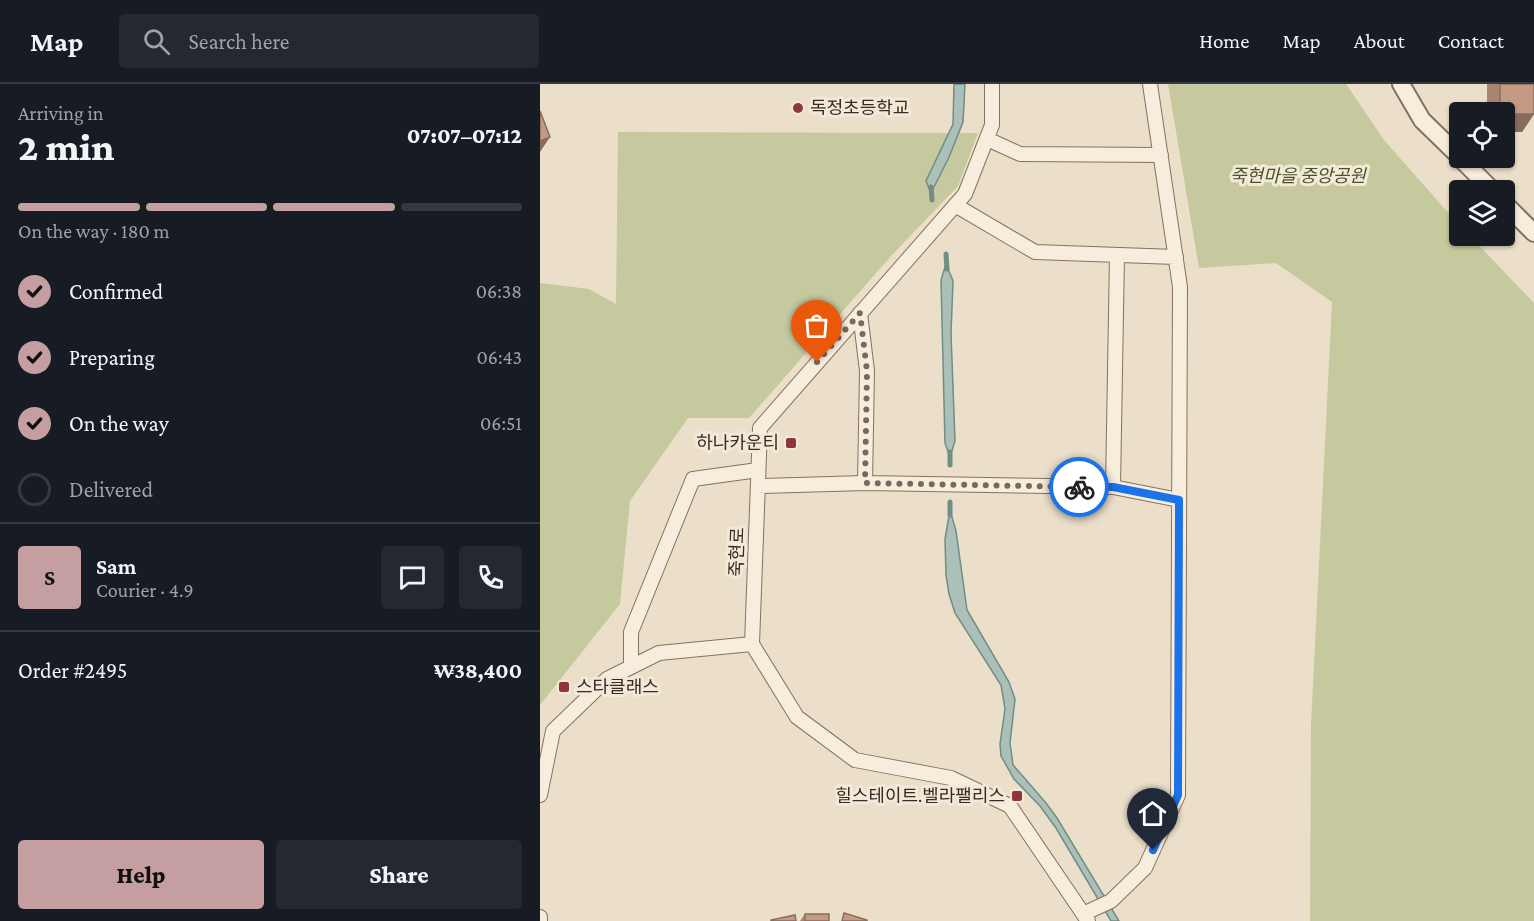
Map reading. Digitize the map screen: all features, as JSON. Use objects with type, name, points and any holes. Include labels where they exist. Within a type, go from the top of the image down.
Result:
[{"type":"street","name":"죽현로","points":[[752,644],[760,428],[965,194],[992,125],[992,84]]},
{"type":"street","points":[[540,795],[553,730],[607,679],[659,653],[752,644],[797,717],[855,760],[951,778],[1010,806],[1086,917],[1105,904],[1145,868],[1178,795],[1180,287],[1150,84]]},
{"type":"street","points":[[1401,84],[1422,120],[1449,146]]},
{"type":"street","points":[[987,139],[1020,154],[1161,155]]},
{"type":"street","points":[[1471,168],[1482,180]]},
{"type":"street","points":[[956,205],[1035,252],[1176,257]]},
{"type":"street","points":[[1515,214],[1534,233]]},
{"type":"street","points":[[1113,487],[1117,255]]},
{"type":"street","points":[[860,313],[867,371],[865,483]]},
{"type":"street","points":[[631,666],[631,632],[693,479],[758,470]]},
{"type":"street","points":[[758,486],[865,483],[1113,487],[1179,500]]},
{"type":"green space","name":"죽현마을 중앙공원","points":[[1168,84],[1346,84],[1384,140],[1449,214],[1449,246],[1480,246],[1534,303],[1534,921],[1310,921],[1311,724],[1332,302],[1276,263],[1199,268]]},
{"type":"green space","points":[[618,132],[978,133],[958,186],[891,256],[749,418],[688,418],[630,501],[620,604],[540,705],[540,283],[589,289],[616,304]]},
{"type":"water","points":[[954,84],[965,84],[963,122],[931,193],[926,181],[953,124]]},
{"type":"water","points":[[946,264],[953,281],[951,334],[955,441],[950,457],[945,443],[941,280]]},
{"type":"water","points":[[950,510],[956,531],[967,610],[1009,682],[1015,699],[1010,743],[1013,765],[1057,818],[1119,921],[1111,921],[1056,828],[1040,806],[1014,779],[1001,756],[1000,744],[1005,709],[1001,685],[955,613],[949,594],[945,539]]},
{"type":"building","points":[[1500,84],[1534,84],[1534,114],[1515,114],[1515,102],[1500,102]]},
{"type":"building","points":[[540,111],[550,137],[540,141]]},
{"type":"building","points":[[844,913],[867,920],[867,921],[842,921]]},
{"type":"building","points":[[805,914],[829,914],[829,921],[805,921]]},
{"type":"building","points":[[795,915],[796,921],[771,921],[771,920]]},
{"type":"waterway","points":[[931,187],[932,200]]},
{"type":"waterway","points":[[946,254],[947,269]]},
{"type":"waterway","points":[[950,452],[950,465]]},
{"type":"waterway","points":[[950,502],[950,515]]},
{"type":"way so far","points":[[817,362],[860,313],[867,371],[865,483],[1079,487]]},
{"type":"place","name":"독정초등학교","points":[[798,108]]},
{"type":"place","name":"하나카운티","points":[[791,443]]},
{"type":"place","name":"스타클래스","points":[[564,687]]},
{"type":"place","name":"힐스테이트.벨라팰리스","points":[[1017,796]]},
{"type":"route","points":[[1079,487],[1113,487],[1179,500],[1178,795],[1153,850]]}]
